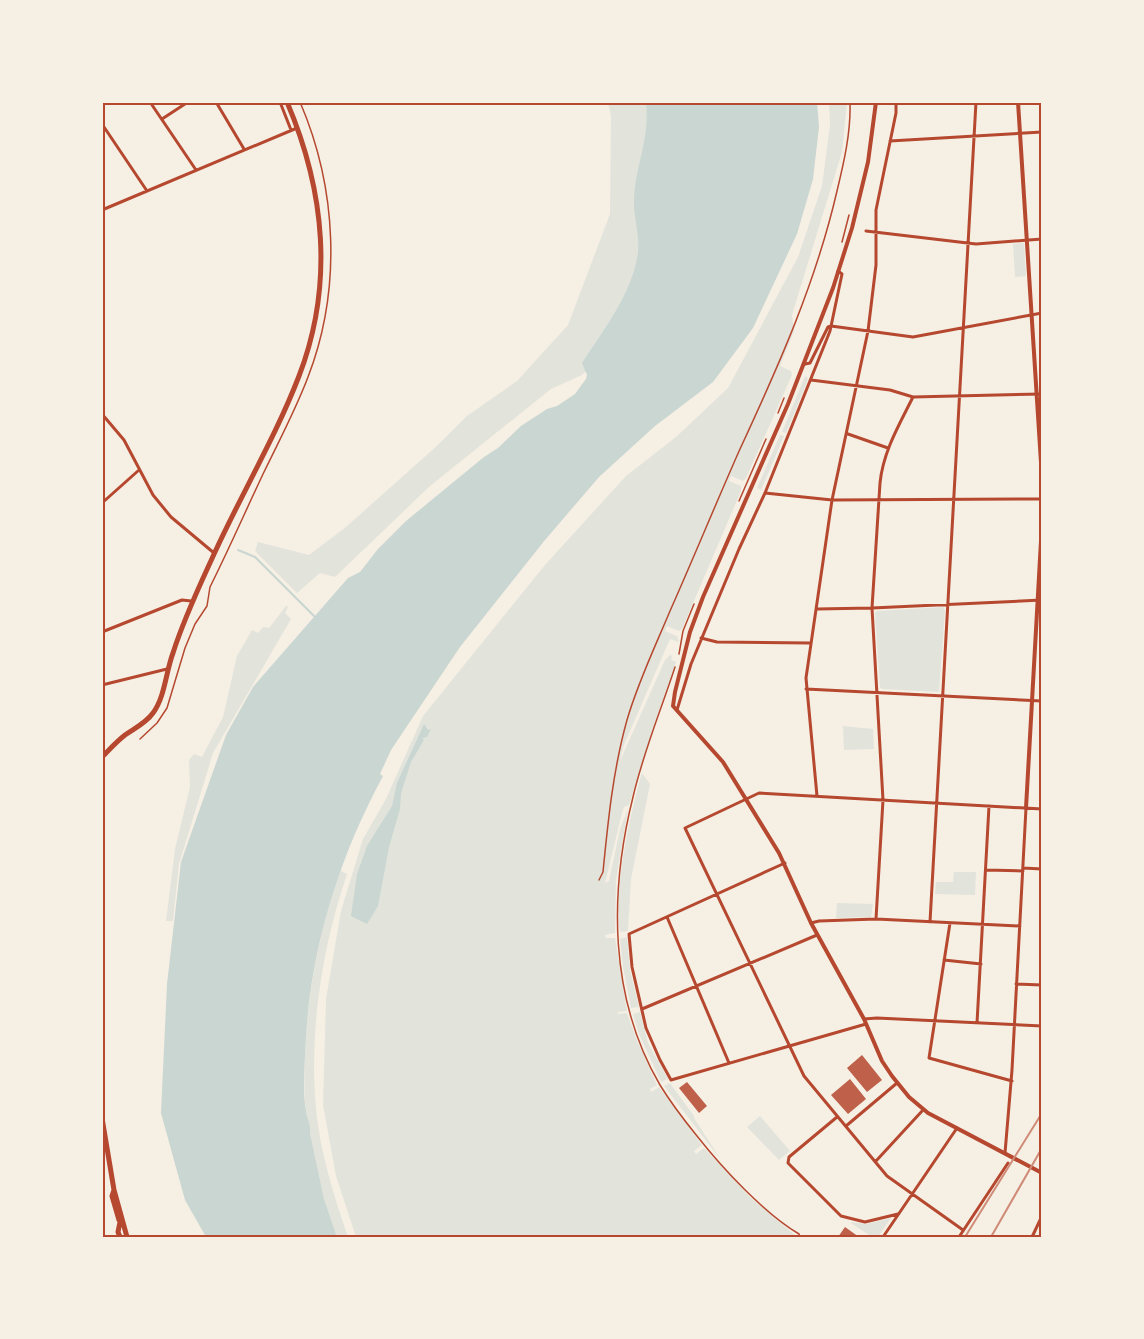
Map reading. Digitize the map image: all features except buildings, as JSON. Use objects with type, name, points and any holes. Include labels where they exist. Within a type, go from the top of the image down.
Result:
[{"type":"main road","points":[[102,757],[153,713],[193,602],[214,553],[293,391],[308,351],[315,323],[322,268],[320,222],[311,168],[294,129],[287,102]]},
{"type":"main road","points":[[102,1118],[124,1237]]},
{"type":"main road","points":[[114,1190],[112,1196],[120,1222],[118,1232],[124,1237]]},
{"type":"street","points":[[150,102],[196,170]]},
{"type":"street","points":[[162,119],[188,102]]},
{"type":"street","points":[[216,102],[244,149]]},
{"type":"street","points":[[102,210],[294,129],[280,102]]},
{"type":"street","points":[[876,102],[868,162],[852,228],[838,271],[805,364],[690,632],[673,703],[677,711],[723,762],[785,863],[817,935],[865,1022],[882,1061],[898,1083],[923,1110],[1042,1173]]},
{"type":"street","points":[[817,796],[806,678],[832,500],[848,434],[868,331],[875,274],[876,210],[896,113],[896,102]]},
{"type":"street","points":[[930,922],[976,102]]},
{"type":"street","points":[[1018,102],[1039,394],[1042,478]]},
{"type":"street","points":[[102,124],[147,191]]},
{"type":"street","points":[[890,141],[1042,132]]},
{"type":"street","points":[[866,231],[968,243],[1042,239]]},
{"type":"street","points":[[677,711],[701,638],[812,380],[831,326],[841,282],[842,274],[838,271]]},
{"type":"street","points":[[805,364],[810,363],[828,327],[831,326],[913,337],[1042,313]]},
{"type":"street","points":[[812,380],[890,390],[913,397],[1039,394]]},
{"type":"street","points":[[876,919],[883,800],[872,608],[881,466],[913,397]]},
{"type":"street","points":[[102,414],[124,440],[153,495],[171,517],[214,553]]},
{"type":"street","points":[[848,434],[888,448]]},
{"type":"street","points":[[102,502],[139,470]]},
{"type":"street","points":[[765,493],[832,500],[1042,499]]},
{"type":"street","points":[[1005,1153],[1012,1081],[1032,701],[1040,600],[1042,523]]},
{"type":"street","points":[[102,632],[182,600],[193,602]]},
{"type":"street","points":[[817,609],[1040,600]]},
{"type":"street","points":[[701,638],[717,642],[811,643]]},
{"type":"street","points":[[102,684],[168,669]]},
{"type":"street","points":[[806,689],[1042,701]]},
{"type":"street","points":[[963,1230],[887,1176],[804,1076],[686,828],[759,793],[1042,809]]},
{"type":"street","points":[[977,1023],[989,806]]},
{"type":"street","points":[[785,863],[629,934],[632,967],[648,1035],[671,1080],[865,1022],[869,1017],[1042,1026]]},
{"type":"street","points":[[986,870],[1042,869]]},
{"type":"street","points":[[667,917],[729,1064]]},
{"type":"street","points":[[811,923],[876,919],[1020,926]]},
{"type":"street","points":[[950,923],[929,1058],[1012,1081]]},
{"type":"street","points":[[642,1009],[817,935]]},
{"type":"street","points":[[944,960],[981,964]]},
{"type":"street","points":[[1017,984],[1042,985]]},
{"type":"street","points":[[846,1126],[898,1083]]},
{"type":"street","points":[[876,1162],[923,1110]]},
{"type":"street","points":[[838,1116],[789,1157],[788,1163],[841,1216],[865,1222],[898,1214]]},
{"type":"street","points":[[883,1237],[957,1128]]},
{"type":"street","points":[[958,1237],[1008,1163]]},
{"type":"street","points":[[1032,1237],[1042,1216]]},
{"type":"path","points":[[140,739],[157,723],[167,708],[185,648],[195,624],[207,606],[210,587],[298,400],[318,346],[329,281],[330,217],[317,151],[300,102]]},
{"type":"path","points":[[599,880],[603,872],[612,789],[627,719],[650,656],[780,363],[807,293],[838,189],[849,134],[850,102]]},
{"type":"path","points":[[841,247],[851,207]]},
{"type":"path","points":[[775,419],[784,398]]},
{"type":"path","points":[[738,504],[767,438]]},
{"type":"path","points":[[696,601],[683,631],[678,660],[656,718],[632,799],[620,867],[616,923],[625,993],[638,1037],[654,1074],[674,1106],[704,1145],[730,1173],[800,1237]]},
{"type":"shaded area","points":[[608,102],[682,102],[620,337],[582,375],[551,389],[430,486],[335,577],[320,573],[297,593],[255,551],[258,542],[309,555],[346,527],[467,416],[517,381],[568,325],[610,214],[611,116]]},
{"type":"shaded area","points":[[646,102],[817,102],[819,127],[813,179],[797,234],[753,328],[713,382],[655,426],[599,477],[545,540],[460,647],[391,750],[380,774],[383,776],[366,809],[338,877],[319,947],[307,1019],[304,1077],[306,1114],[324,1199],[337,1237],[206,1237],[185,1200],[161,1113],[167,984],[181,862],[226,735],[253,687],[348,578],[360,572],[378,549],[406,521],[498,448],[521,426],[575,394],[586,379],[587,375],[582,363],[616,311],[635,268],[638,246],[634,198],[646,128]]},
{"type":"shaded area","points":[[829,102],[847,102],[842,152],[792,315],[794,331],[780,366],[791,371],[792,375],[746,478],[743,481],[731,476],[729,481],[741,486],[741,491],[682,629],[679,631],[667,626],[665,631],[677,636],[679,642],[670,639],[623,747],[620,761],[665,660],[670,655],[671,660],[676,662],[629,805],[624,807],[622,813],[605,883],[609,881],[620,829],[628,809],[616,880],[615,933],[605,935],[606,938],[615,938],[627,1011],[618,1012],[618,1014],[627,1013],[657,1085],[650,1089],[651,1092],[659,1087],[702,1145],[694,1151],[696,1154],[704,1148],[751,1198],[797,1237],[356,1237],[336,1176],[323,1105],[326,999],[341,911],[363,839],[386,799],[423,716],[545,565],[626,476],[676,437],[728,388],[798,257],[822,186],[830,125]]},
{"type":"shaded area","points":[[1024,243],[1026,276],[1015,277],[1013,244]]},
{"type":"shaded area","points":[[805,376],[808,378],[807,382],[786,433],[782,432]]},
{"type":"shaded area","points":[[780,435],[784,436],[761,490],[757,488]]},
{"type":"shaded area","points":[[286,606],[288,607],[285,613],[291,619],[213,753],[179,864],[173,921],[166,921],[175,849],[190,787],[189,760],[194,754],[202,757],[223,717],[237,656],[252,630],[258,633],[263,627],[269,628]]},
{"type":"shaded area","points":[[943,607],[945,610],[939,692],[882,689],[880,687],[875,613],[877,611]]},
{"type":"shaded area","points":[[424,724],[428,730],[431,729],[427,737],[422,738],[424,740],[411,762],[401,793],[400,809],[389,847],[378,906],[367,924],[351,916],[357,874],[367,846],[392,806],[397,783]]},
{"type":"shaded area","points":[[843,726],[873,729],[874,749],[844,750]]},
{"type":"shaded area","points":[[642,773],[650,784],[631,879],[628,931],[620,932],[618,915],[621,874],[628,831]]},
{"type":"shaded area","points":[[339,870],[347,874],[324,960],[316,1019],[314,1079],[324,1158],[348,1237],[337,1237],[324,1199],[306,1114],[304,1069],[308,1009],[320,939]]},
{"type":"shaded area","points":[[954,872],[976,872],[975,895],[935,894],[936,882],[953,882]]},
{"type":"shaded area","points":[[837,903],[873,904],[871,917],[836,918]]},
{"type":"shaded area","points":[[627,937],[630,970],[639,1007],[631,1008],[620,939]]},
{"type":"shaded area","points":[[640,1012],[648,1043],[668,1079],[661,1082],[639,1034],[633,1014]]},
{"type":"shaded area","points":[[670,1083],[694,1116],[721,1160],[664,1086]]},
{"type":"shaded area","points":[[760,1116],[790,1151],[779,1160],[747,1127]]},
{"type":"shaded area","points":[[891,1218],[878,1237],[872,1237],[851,1223],[866,1224]]},
{"type":"waterway","points":[[238,550],[255,557],[316,618]]},
{"type":"railway","points":[[965,1237],[1042,1113]]},
{"type":"railway","points":[[991,1237],[1042,1148]]}]
